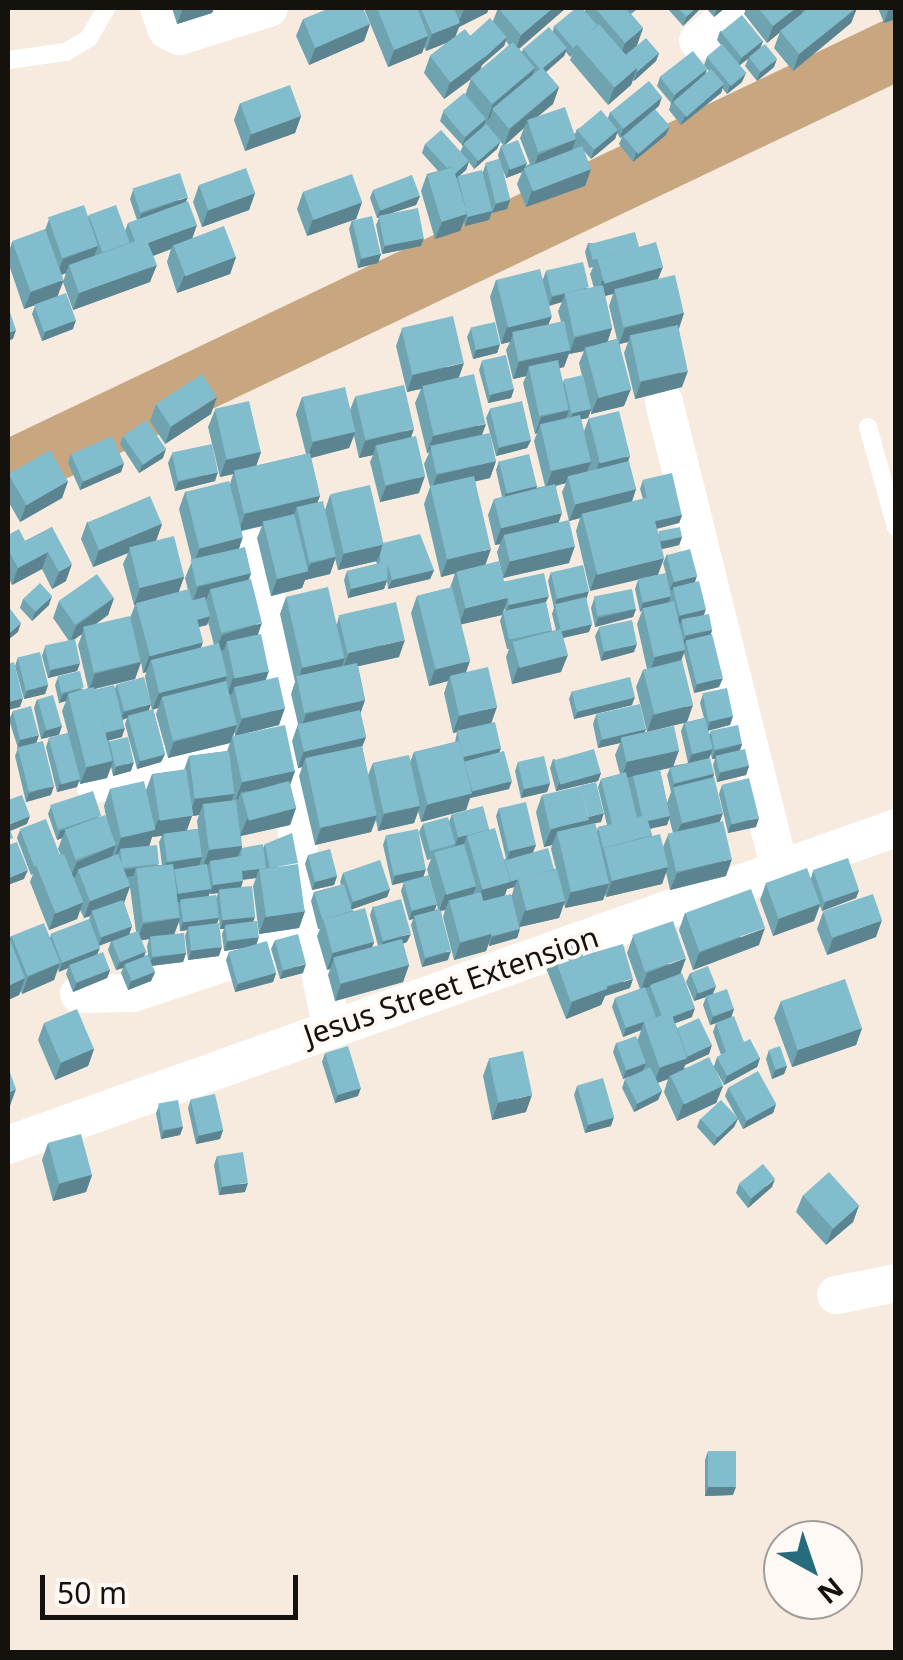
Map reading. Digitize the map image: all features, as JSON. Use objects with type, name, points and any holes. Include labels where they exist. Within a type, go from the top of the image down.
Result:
[{"type":"street","points":[[169,22],[269,8]]},
{"type":"street","points":[[698,41],[738,8]]},
{"type":"street","points":[[664,402],[780,870]]},
{"type":"street","points":[[252,547],[282,652],[287,729],[312,933],[331,1026]]},
{"type":"street","points":[[95,784],[287,729]]},
{"type":"street","name":"Jesus Street Extension","points":[[8,1145],[331,1026],[896,828]]},
{"type":"street","points":[[80,994],[133,992],[312,933]]},
{"type":"street","points":[[836,1295],[896,1283]]},
{"type":"lane","points":[[8,60],[66,52],[89,38],[106,8]]},
{"type":"lane","points":[[868,427],[896,526]]},
{"type":"building","points":[[330,8],[363,8],[370,24],[315,48],[303,19]]},
{"type":"building","points":[[377,8],[417,8],[428,36],[394,50]]},
{"type":"building","points":[[421,8],[454,8],[460,23],[432,34]]},
{"type":"building","points":[[498,8],[553,8],[521,35]]},
{"type":"building","points":[[576,8],[582,8],[597,25],[573,48],[554,26]]},
{"type":"building","points":[[595,8],[625,8],[643,28],[625,43]]},
{"type":"building","points":[[678,8],[696,8],[686,17]]},
{"type":"building","points":[[758,8],[796,8],[773,26]]},
{"type":"building","points":[[809,8],[856,8],[799,54],[780,31]]},
{"type":"building","points":[[742,15],[763,41],[742,58],[721,32]]},
{"type":"building","points":[[490,18],[507,37],[484,58],[470,36]]},
{"type":"building","points":[[599,24],[637,68],[614,87],[576,44]]},
{"type":"building","points":[[549,27],[567,48],[540,69],[523,49]]},
{"type":"building","points":[[465,29],[485,56],[450,83],[430,55]]},
{"type":"building","points":[[646,38],[659,53],[637,72],[626,55]]},
{"type":"building","points":[[513,42],[535,68],[492,104],[470,78]]},
{"type":"building","points":[[722,44],[746,73],[731,86],[707,57]]},
{"type":"building","points":[[765,44],[777,59],[761,72],[749,57]]},
{"type":"building","points":[[693,51],[707,69],[674,95],[660,77]]},
{"type":"building","points":[[542,67],[559,87],[509,129],[492,109]]},
{"type":"building","points":[[711,69],[724,84],[686,117],[673,102]]},
{"type":"building","points":[[649,81],[662,97],[623,129],[610,112]]},
{"type":"building","points":[[290,85],[301,116],[251,134],[240,103]]},
{"type":"building","points":[[464,93],[486,119],[464,137],[443,111]]},
{"type":"building","points":[[565,107],[576,139],[538,152],[527,120]]},
{"type":"building","points":[[655,109],[670,126],[638,154],[623,137]]},
{"type":"building","points":[[601,110],[618,130],[594,150],[577,130]]},
{"type":"building","points":[[486,124],[501,141],[478,161],[463,144]]},
{"type":"building","points":[[441,130],[469,161],[455,174],[453,167],[447,168],[425,144]]},
{"type":"building","points":[[518,140],[527,163],[510,170],[501,146]]},
{"type":"building","points":[[582,146],[591,169],[533,192],[524,168]]},
{"type":"building","points":[[500,159],[510,200],[496,203],[485,163]]},
{"type":"building","points":[[453,167],[467,214],[442,222],[427,175]]},
{"type":"building","points":[[246,168],[255,193],[208,210],[199,185]]},
{"type":"building","points":[[482,170],[492,211],[468,217],[458,176]]},
{"type":"building","points":[[180,173],[188,197],[140,212],[132,188]]},
{"type":"building","points":[[352,174],[362,202],[313,220],[303,192]]},
{"type":"building","points":[[412,175],[420,196],[381,211],[373,190]]},
{"type":"building","points":[[188,201],[197,225],[148,243],[157,265],[79,293],[69,265],[135,241],[128,223]]},
{"type":"building","points":[[84,205],[98,246],[62,258],[48,217]]},
{"type":"building","points":[[116,205],[130,243],[102,253],[89,215]]},
{"type":"building","points":[[418,208],[424,238],[385,246],[379,216]]},
{"type":"building","points":[[372,216],[381,254],[361,258],[353,220]]},
{"type":"building","points":[[224,226],[236,257],[185,276],[174,245]]},
{"type":"building","points":[[45,229],[63,280],[31,292],[12,241]]},
{"type":"building","points":[[635,232],[639,247],[593,260],[589,244]]},
{"type":"building","points":[[656,242],[663,267],[605,284],[597,259]]},
{"type":"building","points":[[583,262],[589,287],[552,296],[546,271]]},
{"type":"building","points":[[540,269],[552,317],[508,327],[496,280]]},
{"type":"building","points":[[675,275],[684,313],[623,327],[615,289]]},
{"type":"building","points":[[603,285],[612,328],[574,336],[565,293]]},
{"type":"building","points":[[66,293],[76,320],[44,332],[34,305]]},
{"type":"building","points":[[8,306],[16,330],[8,333]]},
{"type":"building","points":[[453,316],[464,363],[412,375],[401,328]]},
{"type":"building","points":[[564,321],[570,350],[518,361],[512,332]]},
{"type":"building","points":[[495,322],[500,344],[476,350],[471,328]]},
{"type":"building","points":[[678,325],[688,371],[640,381],[630,335]]},
{"type":"building","points":[[618,339],[631,389],[599,398],[585,348]]},
{"type":"building","points":[[506,355],[514,389],[490,395],[482,361]]},
{"type":"building","points":[[558,360],[569,410],[539,416],[529,366]]},
{"type":"building","points":[[202,374],[217,397],[171,427],[156,404]]},
{"type":"building","points":[[474,374],[485,424],[434,436],[422,386]]},
{"type":"building","points":[[583,375],[591,409],[571,414],[564,379]]},
{"type":"building","points":[[404,385],[414,429],[365,440],[355,396]]},
{"type":"building","points":[[345,387],[355,432],[312,442],[302,397]]},
{"type":"building","points":[[249,401],[261,452],[227,460],[215,409]]},
{"type":"building","points":[[522,401],[531,440],[499,447],[490,408]]},
{"type":"building","points":[[619,411],[630,456],[600,463],[589,418]]},
{"type":"building","points":[[580,415],[591,462],[551,471],[540,424]]},
{"type":"building","points":[[146,420],[166,449],[143,465],[123,436]]},
{"type":"building","points":[[490,433],[496,461],[436,474],[430,446]]},
{"type":"building","points":[[112,436],[124,463],[83,482],[71,454]]},
{"type":"building","points":[[416,436],[425,476],[385,485],[376,445]]},
{"type":"building","points":[[212,444],[218,472],[178,481],[172,453]]},
{"type":"building","points":[[50,450],[68,481],[26,505],[8,474]]},
{"type":"building","points":[[310,453],[320,496],[244,513],[234,471]]},
{"type":"building","points":[[529,454],[537,486],[507,494],[499,461]]},
{"type":"building","points":[[629,461],[636,489],[575,504],[568,476]]},
{"type":"building","points":[[672,473],[682,515],[652,522],[643,480]]},
{"type":"building","points":[[474,476],[491,549],[447,559],[430,486]]},
{"type":"building","points":[[229,481],[243,537],[199,548],[185,492]]},
{"type":"building","points":[[555,484],[562,513],[501,528],[494,499]]},
{"type":"building","points":[[370,485],[384,544],[344,554],[330,494]]},
{"type":"building","points":[[150,496],[162,524],[99,550],[87,523]]},
{"type":"building","points":[[649,497],[664,558],[597,575],[582,514]]},
{"type":"building","points":[[323,501],[336,557],[310,563],[297,507]]},
{"type":"building","points":[[294,514],[308,571],[277,579],[263,522]]},
{"type":"building","points":[[569,520],[575,546],[510,561],[504,535]]},
{"type":"building","points":[[52,527],[72,564],[59,572],[48,552],[18,568],[8,549],[8,535],[19,529],[25,541]]},
{"type":"building","points":[[680,527],[682,537],[660,541],[658,531]]},
{"type":"building","points":[[420,534],[434,570],[392,580],[388,565],[387,580],[351,589],[347,571],[380,563],[383,543]]},
{"type":"building","points":[[174,536],[184,577],[140,588],[129,547]]},
{"type":"building","points":[[245,547],[251,573],[197,586],[190,560]]},
{"type":"building","points":[[690,549],[697,576],[674,582],[667,555]]},
{"type":"building","points":[[499,561],[508,598],[466,609],[456,572]]},
{"type":"building","points":[[583,565],[589,591],[557,599],[551,572]]},
{"type":"building","points":[[544,573],[549,596],[509,605],[504,582]]},
{"type":"building","points":[[666,573],[671,596],[643,603],[638,579]]},
{"type":"building","points":[[97,574],[114,598],[75,625],[58,601]]},
{"type":"building","points":[[251,579],[262,623],[221,633],[210,589]]},
{"type":"building","points":[[699,581],[706,609],[680,616],[673,588]]},
{"type":"building","points":[[40,583],[52,596],[35,612],[23,599]]},
{"type":"building","points":[[328,587],[344,658],[303,668],[286,597]]},
{"type":"building","points":[[452,587],[470,661],[435,669],[417,596]]},
{"type":"building","points":[[189,589],[203,642],[150,656],[136,603]]},
{"type":"building","points":[[632,589],[636,609],[598,616],[594,596]]},
{"type":"building","points":[[205,597],[210,616],[197,620],[191,601]]},
{"type":"building","points":[[586,597],[592,624],[561,631],[555,604]]},
{"type":"building","points":[[674,601],[685,650],[654,657],[643,608]]},
{"type":"building","points":[[396,602],[405,640],[347,653],[339,615]]},
{"type":"building","points":[[546,602],[552,630],[509,640],[503,611]]},
{"type":"building","points":[[8,606],[21,623],[8,634]]},
{"type":"building","points":[[709,614],[712,630],[685,635],[682,619]]},
{"type":"building","points":[[130,616],[141,662],[94,673],[83,627]]},
{"type":"building","points":[[632,620],[637,644],[604,652],[599,627]]},
{"type":"building","points":[[561,629],[568,655],[520,668],[513,642]]},
{"type":"building","points":[[261,634],[269,671],[235,678],[227,641]]},
{"type":"building","points":[[712,634],[723,678],[697,684],[686,641]]},
{"type":"building","points":[[75,639],[80,663],[50,670],[45,645]]},
{"type":"building","points":[[219,643],[227,676],[159,693],[151,660]]},
{"type":"building","points":[[40,652],[48,685],[26,691],[18,658]]},
{"type":"building","points":[[682,660],[693,705],[654,714],[643,670]]},
{"type":"building","points":[[14,662],[23,698],[8,702],[8,664]]},
{"type":"building","points":[[357,663],[365,700],[304,713],[296,676]]},
{"type":"building","points":[[488,667],[497,707],[459,716],[450,676]]},
{"type":"building","points":[[80,671],[84,688],[61,693],[58,676]]},
{"type":"building","points":[[144,677],[151,704],[124,711],[117,684]]},
{"type":"building","points":[[278,677],[285,708],[241,718],[234,687]]},
{"type":"building","points":[[630,677],[635,697],[577,712],[572,692]]},
{"type":"building","points":[[226,681],[237,725],[173,741],[162,697]]},
{"type":"building","points":[[114,685],[125,728],[105,733],[95,690]]},
{"type":"building","points":[[94,687],[112,761],[86,767],[68,694]]},
{"type":"building","points":[[727,688],[733,716],[709,722],[703,693]]},
{"type":"building","points":[[53,695],[62,726],[46,730],[38,699]]},
{"type":"building","points":[[640,704],[646,729],[602,739],[596,714]]},
{"type":"building","points":[[31,706],[39,735],[20,740],[13,711]]},
{"type":"building","points":[[153,709],[165,754],[140,761],[128,716]]},
{"type":"building","points":[[360,710],[366,737],[304,752],[298,724]]},
{"type":"building","points":[[705,718],[713,749],[692,754],[685,723]]},
{"type":"building","points":[[495,722],[501,748],[463,757],[457,731]]},
{"type":"building","points":[[285,725],[295,771],[242,782],[232,736]]},
{"type":"building","points":[[738,725],[742,744],[715,749],[711,731]]},
{"type":"building","points":[[674,726],[679,750],[626,762],[621,737]]},
{"type":"building","points":[[68,733],[80,779],[61,785],[49,738]]},
{"type":"building","points":[[128,737],[134,762],[115,767],[109,741]]},
{"type":"building","points":[[43,741],[54,786],[29,792],[18,747]]},
{"type":"building","points":[[459,741],[472,793],[427,805],[414,752]]},
{"type":"building","points":[[362,746],[377,815],[320,828],[305,758]]},
{"type":"building","points":[[594,749],[601,773],[561,785],[554,761]]},
{"type":"building","points":[[745,749],[749,766],[720,772],[716,756]]},
{"type":"building","points":[[229,751],[234,794],[195,799],[189,756]]},
{"type":"building","points":[[504,751],[512,781],[472,792],[464,762]]},
{"type":"building","points":[[409,755],[420,806],[384,814],[373,763]]},
{"type":"building","points":[[544,756],[550,783],[524,789],[518,762]]},
{"type":"building","points":[[710,758],[714,774],[674,783],[670,768]]},
{"type":"building","points":[[186,769],[193,815],[160,821],[152,774]]},
{"type":"building","points":[[660,770],[670,816],[648,821],[652,835],[603,848],[598,827],[612,824],[601,779],[626,772],[637,818],[642,816],[633,776]]},
{"type":"building","points":[[714,777],[723,813],[682,823],[673,787]]},
{"type":"building","points":[[749,778],[759,818],[732,825],[722,785]]},
{"type":"building","points":[[144,781],[155,830],[121,838],[110,789]]},
{"type":"building","points":[[289,781],[296,808],[249,821],[242,794]]},
{"type":"building","points":[[596,782],[604,813],[588,817],[580,786]]},
{"type":"building","points":[[581,786],[589,820],[550,829],[542,795]]},
{"type":"building","points":[[93,791],[101,816],[58,830],[50,805]]},
{"type":"building","points":[[22,795],[30,816],[10,824],[8,800]]},
{"type":"building","points":[[236,800],[242,846],[209,850],[203,804]]},
{"type":"building","points":[[526,802],[536,845],[509,851],[499,808]]},
{"type":"building","points":[[483,806],[489,829],[458,837],[452,814]]},
{"type":"building","points":[[105,815],[116,845],[76,860],[65,830]]},
{"type":"building","points":[[448,817],[455,844],[430,851],[423,824]]},
{"type":"building","points":[[46,819],[60,856],[34,866],[20,829]]},
{"type":"building","points":[[723,821],[732,859],[676,872],[667,834]]},
{"type":"building","points":[[595,823],[609,883],[571,892],[557,832]]},
{"type":"building","points":[[495,828],[510,882],[483,890],[467,836]]},
{"type":"building","points":[[198,829],[202,857],[167,862],[163,834]]},
{"type":"building","points":[[418,829],[426,869],[393,876],[386,835]]},
{"type":"building","points":[[292,833],[298,863],[270,868],[265,844]]},
{"type":"building","points":[[660,834],[668,867],[612,881],[604,848]]},
{"type":"building","points":[[17,842],[28,870],[8,878],[8,845]]},
{"type":"building","points":[[263,844],[266,868],[242,871],[243,881],[213,885],[210,861],[241,856],[242,848]]},
{"type":"building","points":[[464,844],[476,886],[446,895],[434,853]]},
{"type":"building","points":[[157,845],[159,864],[122,868],[120,849]]},
{"type":"building","points":[[548,848],[554,869],[511,882],[505,860]]},
{"type":"building","points":[[330,849],[337,876],[315,882],[308,855]]},
{"type":"building","points":[[64,854],[83,902],[56,913],[36,865]]},
{"type":"building","points":[[118,854],[130,886],[90,901],[78,869]]},
{"type":"building","points":[[848,858],[859,890],[824,902],[813,870]]},
{"type":"building","points":[[380,860],[390,889],[353,902],[343,873]]},
{"type":"building","points":[[173,864],[180,918],[143,922],[136,869]]},
{"type":"building","points":[[207,864],[211,889],[178,894],[174,869]]},
{"type":"building","points":[[298,864],[305,912],[266,917],[259,869]]},
{"type":"building","points":[[807,868],[820,904],[779,919],[766,883]]},
{"type":"building","points":[[557,869],[565,901],[526,911],[518,879]]},
{"type":"building","points":[[429,875],[437,904],[412,911],[404,882]]},
{"type":"building","points":[[344,884],[352,911],[323,920],[314,893]]},
{"type":"building","points":[[252,886],[255,917],[222,920],[219,889]]},
{"type":"building","points":[[751,889],[765,928],[699,951],[685,913]]},
{"type":"building","points":[[481,892],[492,934],[460,942],[449,901]]},
{"type":"building","points":[[511,894],[520,929],[492,936],[483,901]]},
{"type":"building","points":[[873,894],[882,920],[832,938],[823,911]]},
{"type":"building","points":[[216,895],[219,918],[183,922],[180,899]]},
{"type":"building","points":[[401,899],[411,934],[383,942],[373,907]]},
{"type":"building","points":[[123,900],[132,926],[101,937],[92,911]]},
{"type":"building","points":[[365,908],[374,942],[333,953],[323,919]]},
{"type":"building","points":[[440,909],[451,951],[425,958],[414,916]]},
{"type":"building","points":[[89,919],[100,948],[62,963],[51,934]]},
{"type":"building","points":[[257,921],[259,937],[227,941],[225,925]]},
{"type":"building","points":[[673,921],[686,958],[645,972],[632,935]]},
{"type":"building","points":[[44,923],[60,963],[28,976],[12,936]]},
{"type":"building","points":[[219,923],[222,947],[191,951],[188,927]]},
{"type":"building","points":[[138,931],[146,951],[120,962],[112,941]]},
{"type":"building","points":[[184,933],[186,953],[152,956],[150,937]]},
{"type":"building","points":[[298,934],[306,964],[283,970],[275,940]]},
{"type":"building","points":[[8,935],[25,978],[8,986]]},
{"type":"building","points":[[589,938],[607,989],[571,1002],[552,951]]},
{"type":"building","points":[[402,939],[409,965],[340,983],[333,957]]},
{"type":"building","points":[[267,941],[276,973],[238,984],[229,952]]},
{"type":"building","points":[[623,944],[633,979],[604,987],[594,952]]},
{"type":"building","points":[[103,952],[110,970],[76,983],[69,965]]},
{"type":"building","points":[[148,955],[155,972],[132,981],[125,964]]},
{"type":"building","points":[[708,966],[716,986],[699,994],[690,973]]},
{"type":"building","points":[[682,973],[695,1008],[672,1017],[671,1012],[662,1016],[650,985]]},
{"type":"building","points":[[845,979],[862,1028],[798,1050],[781,1001]]},
{"type":"building","points":[[645,987],[656,1017],[626,1028],[615,998]]},
{"type":"building","points":[[727,989],[734,1009],[713,1016],[706,996]]},
{"type":"building","points":[[77,1009],[94,1049],[61,1063],[44,1023]]},
{"type":"building","points":[[671,1012],[687,1058],[660,1068],[644,1021]]},
{"type":"building","points":[[734,1016],[744,1042],[750,1039],[760,1058],[727,1076],[717,1057],[726,1052],[716,1023]]},
{"type":"building","points":[[699,1018],[712,1045],[687,1057],[677,1028]]},
{"type":"building","points":[[636,1036],[646,1063],[626,1070],[616,1043]]},
{"type":"building","points":[[348,1046],[361,1088],[338,1095],[325,1053]]},
{"type":"building","points":[[780,1046],[787,1066],[775,1070],[769,1050]]},
{"type":"building","points":[[523,1051],[532,1095],[498,1102],[489,1058]]},
{"type":"building","points":[[709,1057],[723,1086],[684,1105],[670,1076]]},
{"type":"building","points":[[8,1067],[16,1089],[8,1093]]},
{"type":"building","points":[[650,1067],[662,1091],[637,1104],[625,1080]]},
{"type":"building","points":[[758,1071],[776,1104],[747,1121],[728,1087]]},
{"type":"building","points":[[603,1078],[614,1117],[588,1125],[577,1085]]},
{"type":"building","points":[[215,1094],[223,1130],[199,1136],[191,1100]]},
{"type":"building","points":[[178,1100],[183,1127],[163,1130],[158,1103]]},
{"type":"building","points":[[721,1100],[738,1118],[718,1137],[701,1119]]},
{"type":"building","points":[[81,1134],[92,1175],[59,1183],[48,1143]]},
{"type":"building","points":[[243,1152],[248,1183],[222,1187],[217,1156]]},
{"type":"building","points":[[763,1164],[775,1179],[751,1198],[739,1184]]},
{"type":"building","points":[[829,1172],[859,1205],[833,1229],[803,1195]]},
{"type":"building","points":[[708,1451],[736,1451],[736,1487],[708,1487]]},
{"type":"waterway","points":[[8,472],[896,49]]}]
